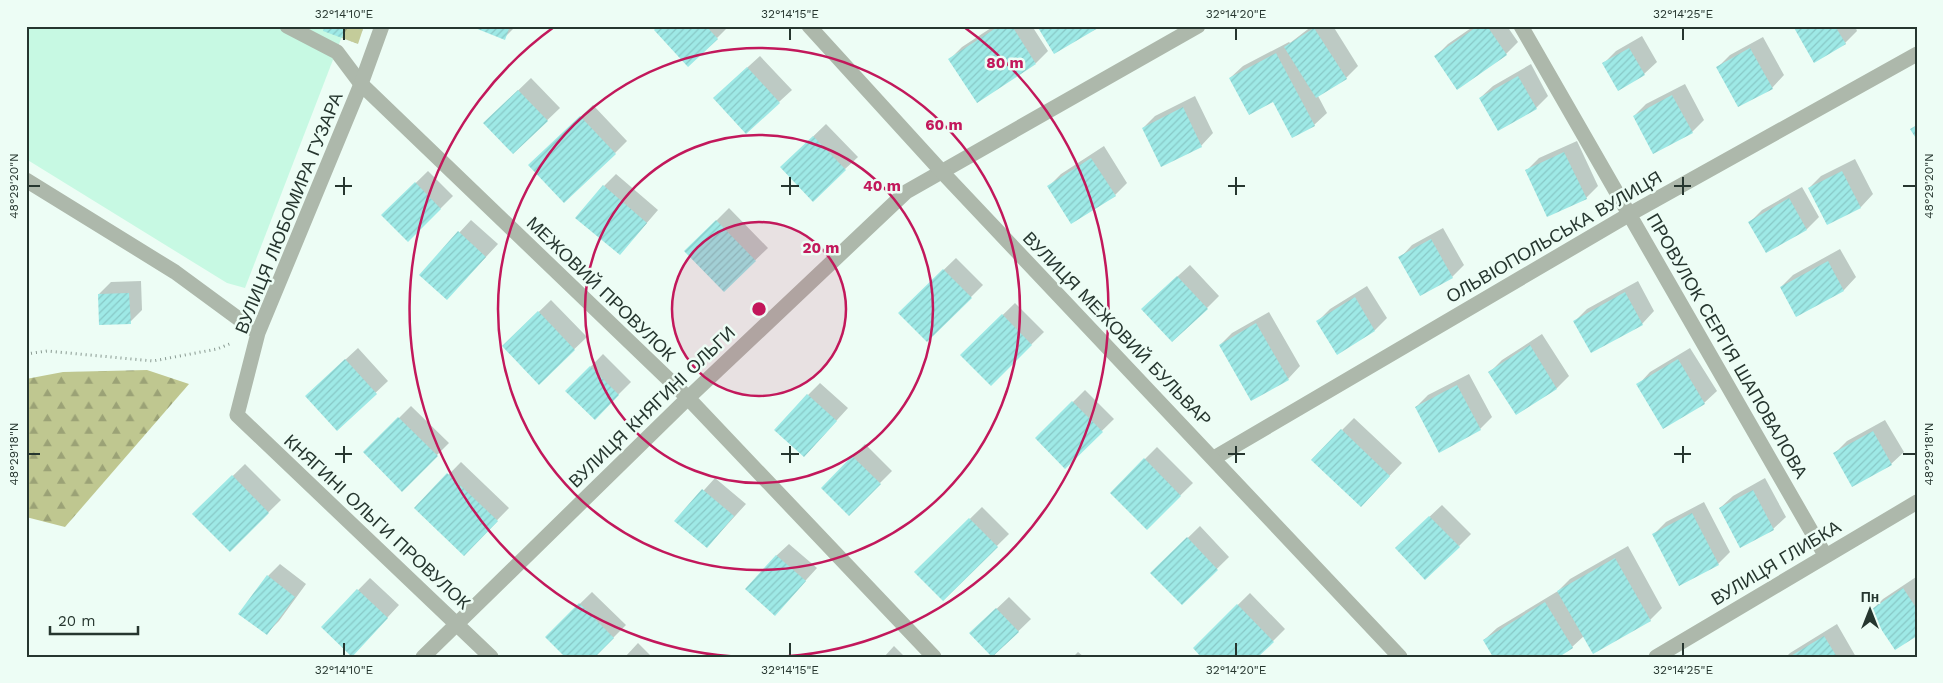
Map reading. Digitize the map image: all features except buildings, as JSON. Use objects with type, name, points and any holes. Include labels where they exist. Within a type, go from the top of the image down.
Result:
[{"type":"street","name":"МЕЖОВИЙ ПРОВУЛОК","points":[[287,26],[337,52],[361,84],[688,398],[934,657]]},
{"type":"street","name":"ВУЛИЦЯ ЛЮБОМИРА ГУЗАРА","points":[[237,415],[258,333],[361,84],[382,26]]},
{"type":"street","name":"ВУЛИЦЯ МЕЖОВИЙ БУЛЬВАР","points":[[809,26],[943,173],[1400,657]]},
{"type":"street","name":"ВУЛИЦЯ КНЯГИНІ ОЛЬГИ","points":[[423,657],[688,398],[906,192],[943,173],[1198,26]]},
{"type":"street","name":"ПРОВУЛОК СЕРГІЯ ШАПОВАЛОВА","points":[[1521,26],[1825,555]]},
{"type":"street","name":"ОЛЬВІОПОЛЬСЬКА ВУЛИЦЯ","points":[[1214,458],[1630,214],[1917,54]]},
{"type":"street","points":[[26,180],[175,272],[258,333]]},
{"type":"street","name":"КНЯГИНІ ОЛЬГИ ПРОВУЛОК","points":[[237,415],[491,657]]},
{"type":"street","name":"ВУЛИЦЯ ГЛИБКА","points":[[1656,657],[1917,502]]},
{"type":"path","points":[[26,354],[47,351],[152,361],[217,349],[258,333]]},
{"type":"shaded area","points":[[26,26],[346,26],[245,288],[227,283],[26,159]]},
{"type":"green space","points":[[346,26],[364,26],[358,44],[342,38]]},
{"type":"green space","points":[[147,370],[189,384],[65,527],[26,517],[26,379],[63,372]]}]
